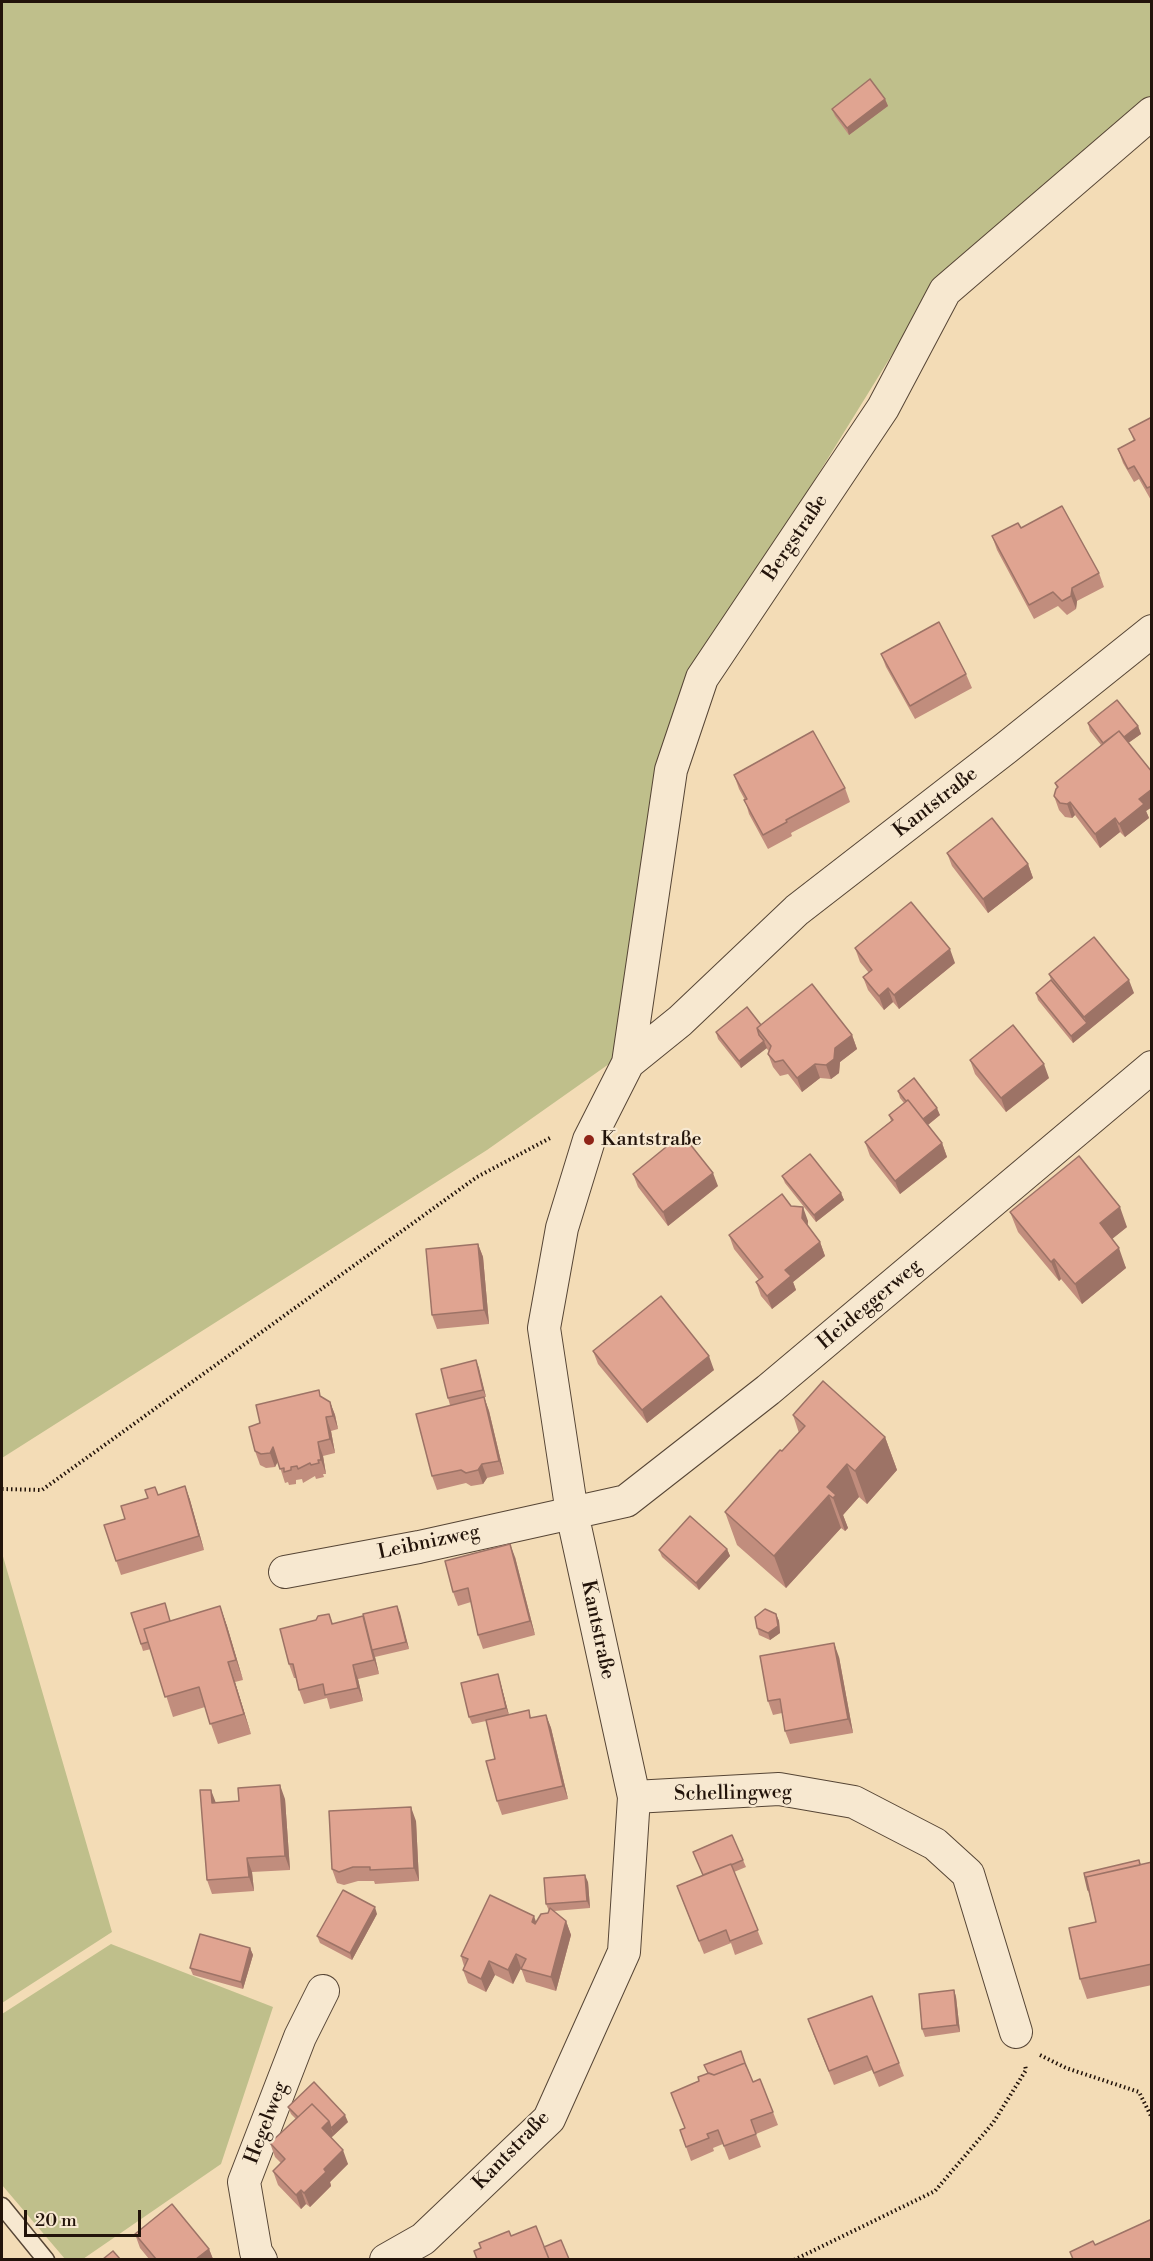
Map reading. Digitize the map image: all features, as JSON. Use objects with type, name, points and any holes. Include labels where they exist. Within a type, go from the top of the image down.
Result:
[{"type":"street","name":"Bergstraße","points":[[628,1063],[671,770],[702,678],[883,408],[945,291],[1152,112]]},
{"type":"street","name":"Kantstraße","points":[[386,2259],[423,2239],[549,2119],[624,1952],[634,1797],[572,1513],[544,1328],[562,1228],[589,1140],[628,1063],[680,1021],[797,910],[1152,631]]},
{"type":"street","name":"Heideggerweg","points":[[572,1513],[626,1501],[768,1390],[1152,1067]]},
{"type":"street","name":"Leibnizweg","points":[[285,1572],[572,1513]]},
{"type":"street","name":"Schellingweg","points":[[634,1797],[779,1789],[854,1802],[935,1844],[968,1874],[1016,2032]]},
{"type":"street","name":"Hegelweg","points":[[261,2259],[256,2252],[244,2182],[300,2037],[323,1991]]},
{"type":"lane","points":[[2,2206],[46,2259]]},
{"type":"path","points":[[2,1489],[42,1490],[477,1176],[556,1135]]},
{"type":"path","points":[[794,2259],[935,2191],[993,2123],[1026,2070],[1016,2032]]},
{"type":"path","points":[[1066,2068],[1139,2092],[1152,2118]]},
{"type":"green space","points":[[2,2],[1151,2],[1151,101],[930,293],[696,672],[616,1059],[487,1150],[2,1458]]},
{"type":"green space","points":[[2,1553],[112,1932],[2,2003]]},
{"type":"green space","points":[[111,1944],[273,2007],[221,2164],[83,2259],[65,2259],[2,2185],[2,2014]]},
{"type":"building","points":[[870,79],[885,99],[847,128],[832,109]]},
{"type":"building","points":[[1152,417],[1152,486],[1147,488],[1134,466],[1128,469],[1118,449],[1135,440],[1129,429]]},
{"type":"building","points":[[1062,506],[1099,573],[1072,588],[1071,596],[1062,601],[1053,592],[1029,605],[992,536],[1018,523],[1021,528]]},
{"type":"building","points":[[939,622],[966,674],[910,706],[881,654]]},
{"type":"building","points":[[1117,700],[1138,726],[1124,737],[1119,731],[1103,743],[1088,723]]},
{"type":"building","points":[[813,731],[845,788],[763,835],[744,800],[747,799],[734,775]]},
{"type":"building","points":[[1119,731],[1152,772],[1152,789],[1139,799],[1144,804],[1119,824],[1115,818],[1095,834],[1070,802],[1060,803],[1054,796],[1058,787],[1055,783]]},
{"type":"building","points":[[992,818],[1028,864],[983,899],[947,853]]},
{"type":"building","points":[[911,902],[950,949],[894,995],[888,988],[879,996],[863,977],[872,970],[855,948]]},
{"type":"building","points":[[1094,937],[1129,980],[1084,1017],[1049,974]]},
{"type":"building","points":[[1051,980],[1087,1023],[1071,1036],[1036,993]]},
{"type":"building","points":[[812,984],[852,1035],[835,1048],[834,1059],[826,1065],[815,1064],[797,1078],[783,1060],[775,1062],[768,1054],[771,1046],[757,1028]]},
{"type":"building","points":[[747,1007],[761,1025],[757,1028],[764,1041],[739,1061],[716,1032]]},
{"type":"building","points":[[1013,1025],[1044,1064],[1001,1098],[970,1060]]},
{"type":"building","points":[[914,1078],[937,1108],[923,1119],[898,1091]]},
{"type":"building","points":[[908,1100],[942,1143],[895,1181],[865,1142],[893,1120],[889,1115]]},
{"type":"building","points":[[682,1134],[713,1173],[663,1212],[633,1174]]},
{"type":"building","points":[[810,1154],[841,1193],[814,1215],[782,1176]]},
{"type":"building","points":[[1079,1156],[1120,1207],[1100,1223],[1119,1248],[1075,1284],[1054,1259],[1051,1262],[1010,1212]]},
{"type":"building","points":[[782,1194],[791,1206],[803,1207],[802,1218],[820,1242],[785,1270],[791,1276],[767,1296],[756,1282],[763,1277],[729,1235]]},
{"type":"building","points":[[478,1244],[484,1310],[432,1315],[426,1249]]},
{"type":"building","points":[[661,1296],[709,1356],[642,1410],[593,1351]]},
{"type":"building","points":[[476,1360],[483,1390],[448,1398],[441,1369]]},
{"type":"building","points":[[823,1381],[885,1437],[855,1471],[847,1464],[827,1487],[836,1495],[833,1498],[829,1495],[774,1556],[725,1512],[780,1450],[782,1451],[805,1426],[793,1415]]},
{"type":"building","points":[[319,1390],[320,1396],[330,1402],[333,1416],[326,1417],[330,1439],[318,1442],[321,1460],[318,1460],[319,1463],[311,1465],[310,1463],[298,1469],[297,1466],[291,1467],[291,1470],[284,1472],[284,1468],[280,1469],[273,1447],[270,1453],[261,1454],[255,1451],[249,1427],[260,1423],[256,1405]]},
{"type":"building","points":[[484,1397],[499,1461],[482,1464],[478,1470],[466,1473],[461,1470],[432,1476],[416,1414]]},
{"type":"building","points":[[185,1486],[199,1536],[116,1561],[104,1525],[125,1519],[121,1506],[148,1498],[145,1490],[155,1487],[158,1495]]},
{"type":"building","points":[[690,1516],[727,1549],[696,1583],[659,1550]]},
{"type":"building","points":[[510,1544],[530,1621],[478,1635],[468,1588],[453,1592],[445,1561]]},
{"type":"building","points":[[165,1603],[170,1621],[144,1629],[148,1642],[141,1644],[131,1613]]},
{"type":"building","points":[[220,1606],[236,1660],[228,1662],[244,1714],[210,1724],[199,1687],[165,1697],[144,1629]]},
{"type":"building","points":[[397,1606],[406,1642],[372,1650],[363,1614]]},
{"type":"building","points":[[765,1609],[776,1614],[778,1626],[768,1633],[757,1628],[755,1617]]},
{"type":"building","points":[[329,1614],[332,1624],[363,1616],[374,1660],[353,1665],[358,1688],[325,1695],[323,1684],[299,1690],[293,1664],[289,1664],[280,1629],[316,1620],[318,1616]]},
{"type":"building","points":[[834,1643],[848,1719],[785,1731],[780,1699],[768,1701],[760,1656]]},
{"type":"building","points":[[498,1674],[506,1708],[469,1717],[461,1683]]},
{"type":"building","points":[[529,1710],[530,1718],[546,1715],[563,1786],[497,1801],[486,1761],[495,1759],[486,1720]]},
{"type":"building","points":[[280,1785],[285,1856],[247,1858],[249,1877],[207,1880],[200,1790],[211,1790],[212,1803],[239,1801],[238,1788]]},
{"type":"building","points":[[411,1807],[414,1868],[370,1870],[370,1867],[353,1867],[339,1872],[332,1869],[329,1811]]},
{"type":"building","points":[[732,1835],[743,1860],[703,1875],[693,1852]]},
{"type":"building","points":[[1139,1860],[1140,1865],[1086,1877],[1088,1890],[1084,1873]]},
{"type":"building","points":[[1152,1862],[1152,1964],[1080,1979],[1069,1928],[1096,1922],[1086,1877]]},
{"type":"building","points":[[731,1864],[758,1930],[730,1941],[726,1930],[699,1941],[677,1886]]},
{"type":"building","points":[[585,1875],[587,1901],[546,1904],[544,1878]]},
{"type":"building","points":[[343,1890],[375,1907],[350,1953],[317,1936]]},
{"type":"building","points":[[490,1895],[534,1916],[532,1922],[535,1924],[541,1914],[548,1913],[550,1908],[566,1921],[551,1977],[521,1969],[526,1959],[516,1954],[508,1970],[489,1961],[481,1979],[463,1970],[468,1959],[461,1956]]},
{"type":"building","points":[[200,1934],[250,1948],[241,1982],[190,1968]]},
{"type":"building","points":[[954,1990],[957,2025],[922,2029],[919,1994]]},
{"type":"building","points":[[872,1996],[899,2063],[874,2073],[867,2056],[829,2071],[808,2019]]},
{"type":"building","points":[[741,2051],[745,2063],[714,2075],[708,2073],[704,2065]]},
{"type":"building","points":[[745,2063],[753,2082],[760,2079],[773,2112],[751,2120],[756,2134],[724,2146],[718,2130],[707,2134],[709,2138],[686,2147],[680,2130],[685,2128],[671,2093],[699,2081],[698,2077],[709,2073],[714,2075]]},
{"type":"building","points":[[314,2082],[345,2115],[331,2128],[329,2121],[312,2104],[298,2117],[288,2107]]},
{"type":"building","points":[[312,2104],[329,2121],[322,2128],[343,2150],[324,2169],[326,2172],[304,2193],[301,2190],[296,2195],[273,2171],[285,2159],[270,2143]]},
{"type":"building","points":[[172,2204],[209,2249],[196,2259],[156,2259],[135,2234]]},
{"type":"building","points":[[1152,2219],[1152,2259],[1073,2259],[1070,2252],[1093,2241],[1095,2245]]},
{"type":"building","points":[[536,2226],[549,2259],[477,2259],[474,2251],[481,2248],[479,2243],[509,2231],[511,2236]]},
{"type":"building","points":[[561,2240],[569,2259],[549,2259],[544,2247]]},
{"type":"building","points":[[113,2251],[120,2259],[103,2259]]},
{"type":"place","name":"Kantstraße","points":[[589,1140]]}]
